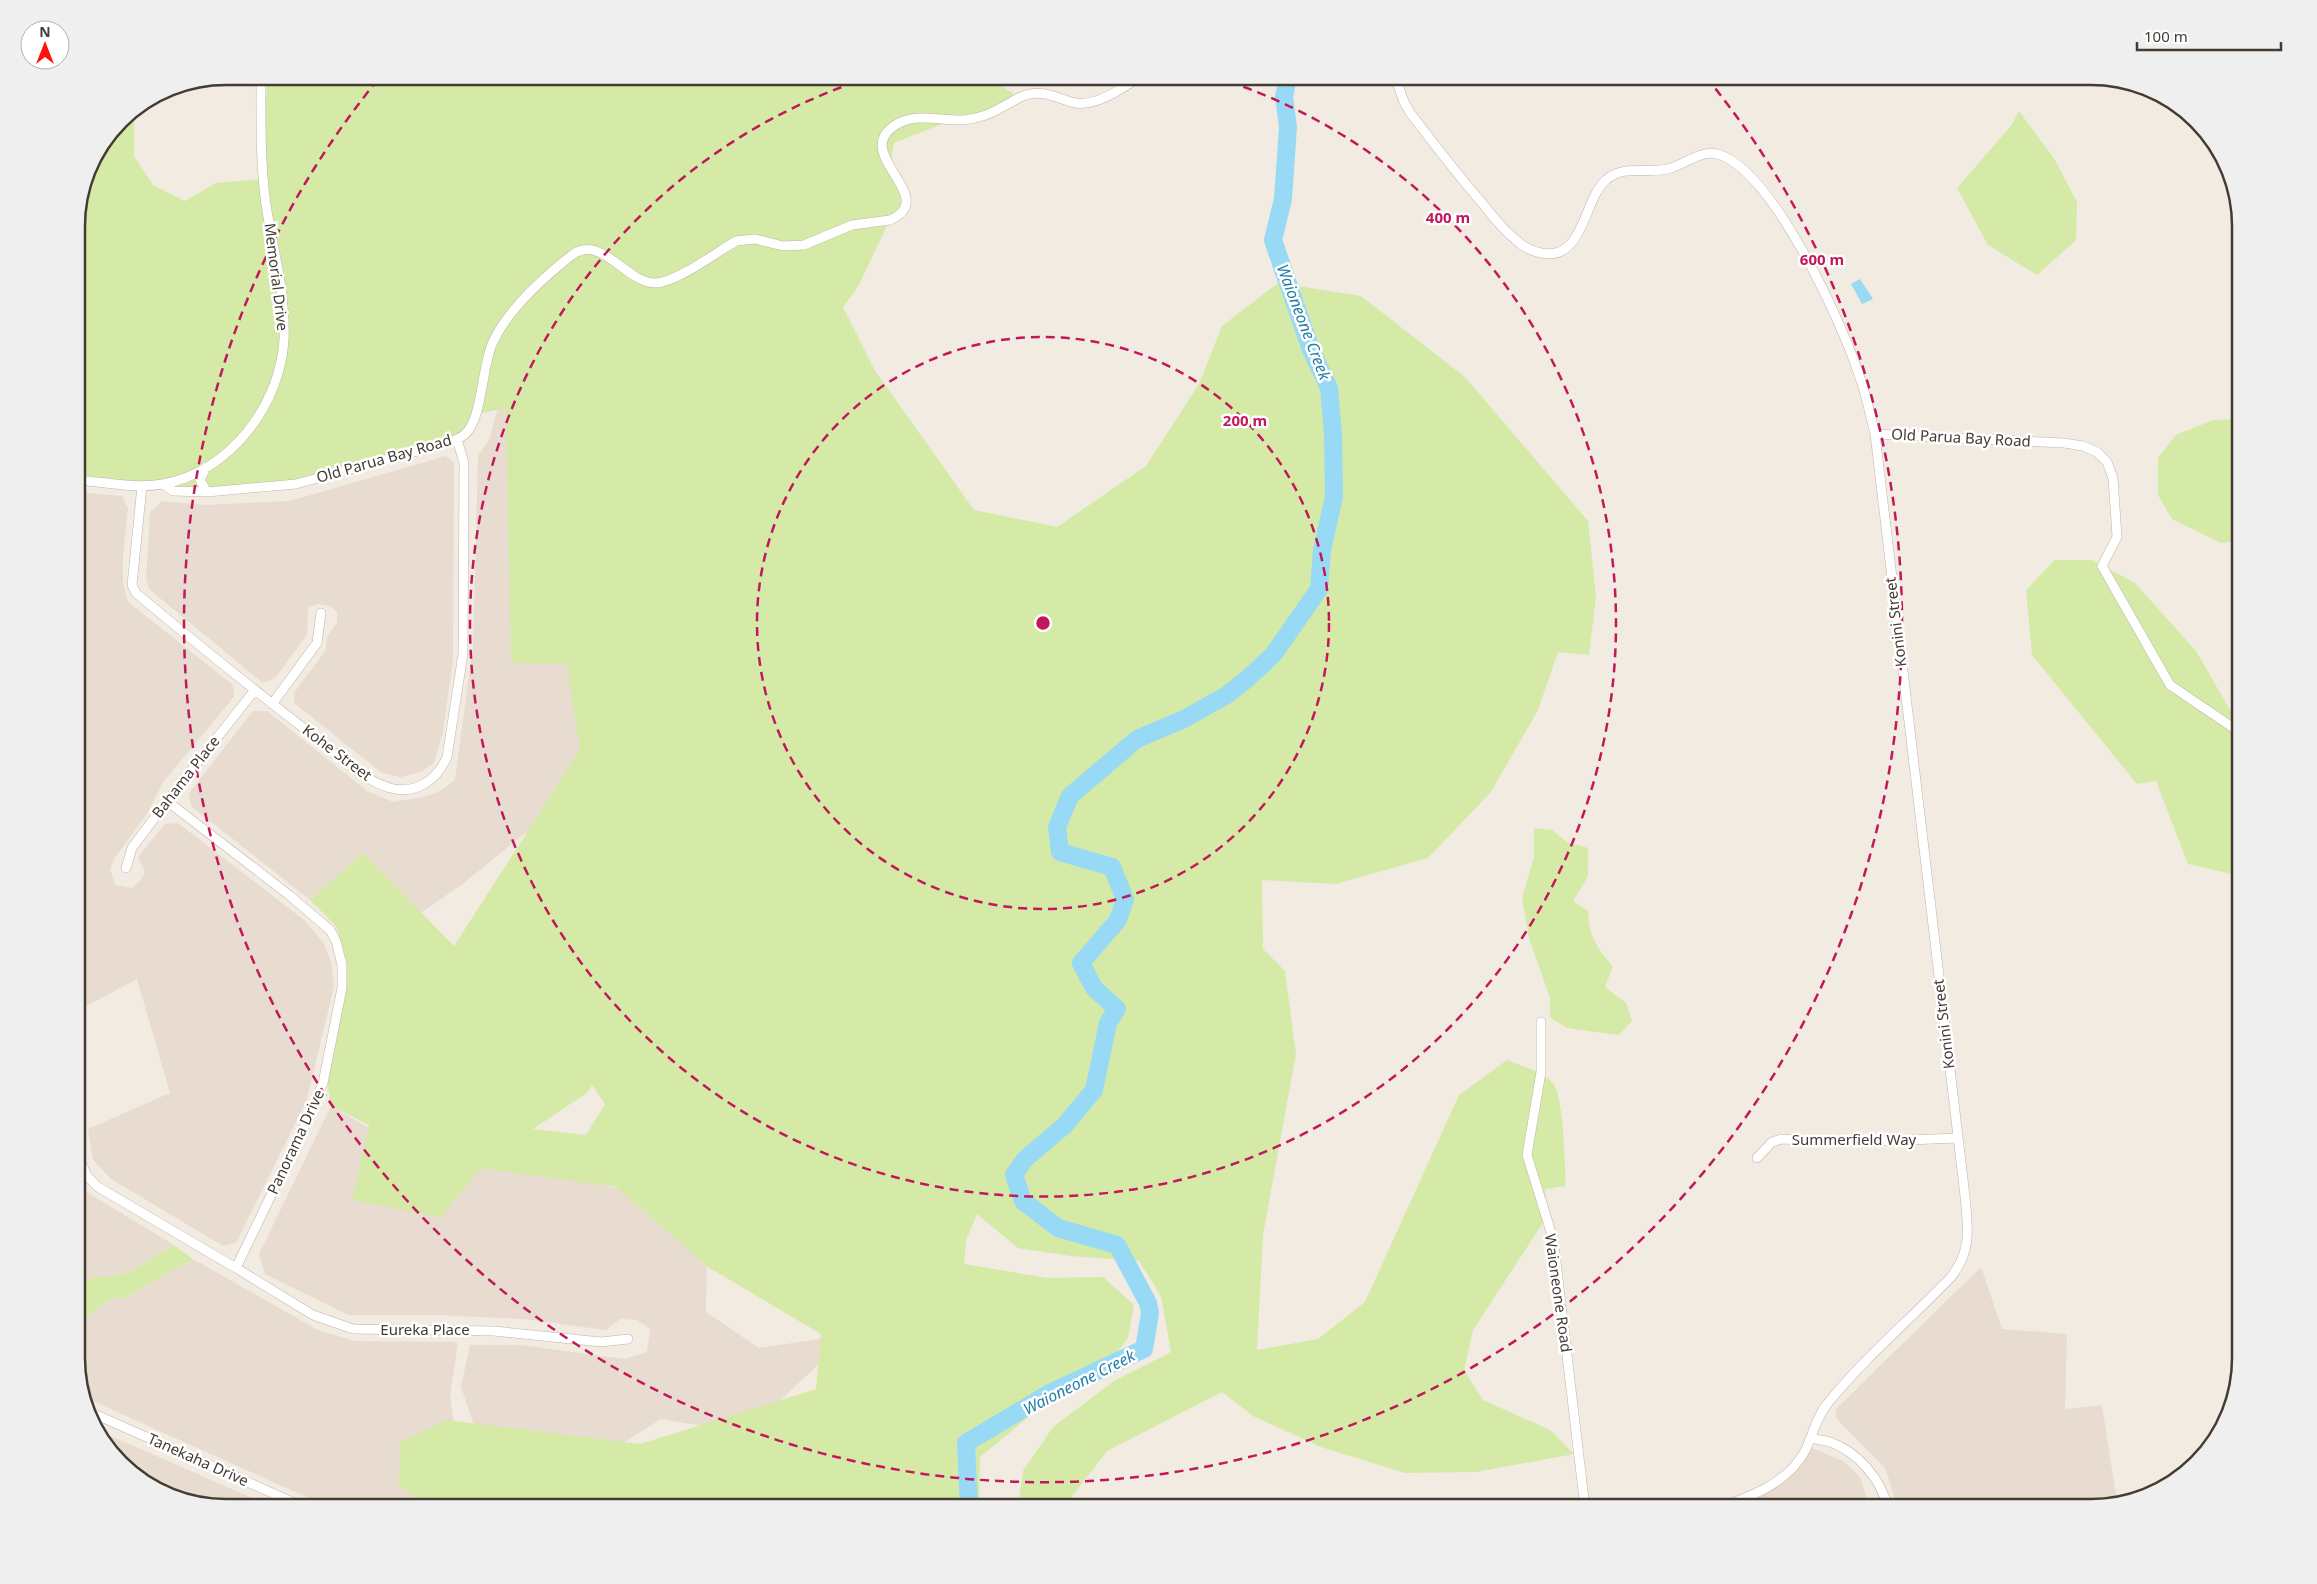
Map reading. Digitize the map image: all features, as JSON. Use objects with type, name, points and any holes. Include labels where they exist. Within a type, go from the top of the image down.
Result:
[{"type":"street","name":"Memorial Drive","points":[[85,481],[142,486],[163,484],[179,480],[206,467],[229,450],[256,420],[276,382],[284,338],[279,274],[263,173],[261,85]]},
{"type":"street","name":"Old Parua Bay Road","points":[[163,484],[172,490],[207,492],[296,484],[433,448],[457,439],[464,435],[473,424],[484,369],[499,331],[528,295],[573,254],[595,250],[603,253],[637,279],[658,283],[678,275],[736,241],[745,239],[783,246],[804,245],[845,227],[890,220],[895,218],[904,208],[906,195],[885,160],[882,146],[887,132],[900,122],[913,119],[962,120],[979,118],[1031,94],[1045,94],[1074,103],[1088,103],[1102,98],[1125,85]]},
{"type":"street","name":"Old Parua Bay Road","points":[[1399,85],[1408,108],[1465,183],[1513,238],[1526,247],[1541,253],[1553,253],[1568,247],[1577,236],[1600,185],[1611,176],[1624,171],[1667,169],[1706,154],[1719,154],[1733,160],[1756,181],[1774,204],[1805,257],[1852,357],[1875,434],[2064,443],[2083,446],[2097,452],[2107,462],[2112,478],[2116,537],[2102,566],[2170,685],[2232,728]]},
{"type":"street","name":"Konini Street","points":[[1743,1499],[1766,1488],[1797,1463],[1811,1438],[1820,1413],[1828,1403],[1870,1357],[1951,1277],[1963,1258],[1968,1225],[1875,434]]},
{"type":"street","name":"Kohe Street","points":[[142,486],[132,585],[136,592],[254,691],[365,776],[390,788],[414,789],[434,778],[442,769],[450,744],[463,654],[464,463],[457,439]]},
{"type":"street","points":[[206,467],[200,480],[207,492]]},
{"type":"street","points":[[272,704],[317,643],[321,613]]},
{"type":"street","name":"Bahama Place","points":[[126,868],[132,848],[167,800],[254,691]]},
{"type":"street","name":"Panorama Drive","points":[[167,800],[289,895],[330,930],[336,941],[342,965],[342,988],[321,1089],[236,1268]]},
{"type":"street","name":"Waioneone Road","points":[[1541,1022],[1541,1072],[1527,1155],[1551,1232],[1555,1253],[1584,1499]]},
{"type":"street","name":"Summerfield Way","points":[[1757,1158],[1772,1142],[1781,1139],[1858,1142],[1958,1138]]},
{"type":"street","points":[[85,1172],[98,1187],[236,1268]]},
{"type":"street","name":"Eureka Place","points":[[236,1268],[313,1315],[353,1329],[494,1331],[601,1342],[628,1339]]},
{"type":"street","name":"Tanekaha Drive","points":[[98,1416],[286,1499]]},
{"type":"street","points":[[1811,1438],[1841,1448],[1859,1460],[1879,1484],[1885,1499]]},
{"type":"shaded area","points":[[518,335],[612,763],[461,885],[421,913],[363,853],[310,900],[191,806],[189,793],[253,711],[267,711],[367,791],[393,802],[424,797],[440,791],[455,780],[473,645],[478,456],[489,440]]},
{"type":"shaded area","points":[[446,456],[454,463],[453,659],[443,732],[434,763],[421,772],[401,777],[382,773],[294,703],[294,693],[325,651],[328,635],[337,623],[337,612],[330,606],[317,604],[308,608],[307,635],[275,678],[263,683],[149,589],[146,578],[150,512],[162,501],[205,505],[290,501]]},
{"type":"shaded area","points":[[85,493],[122,496],[128,508],[123,556],[123,584],[128,602],[233,685],[234,697],[164,781],[147,814],[114,859],[110,869],[115,885],[132,888],[140,881],[145,872],[138,857],[165,824],[178,823],[304,920],[323,942],[331,961],[334,986],[307,1099],[236,1243],[223,1246],[111,1179],[93,1160],[88,1129],[170,1093],[137,979],[85,1007]]},
{"type":"shaded area","points":[[331,1106],[386,1138],[661,1198],[707,1258],[706,1312],[759,1348],[827,1338],[823,1360],[746,1433],[661,1419],[579,1471],[486,1459],[461,1387],[470,1345],[521,1345],[624,1359],[647,1352],[650,1329],[637,1320],[620,1319],[606,1330],[523,1319],[438,1315],[348,1315],[265,1274],[259,1254]]},
{"type":"shaded area","points":[[85,1189],[174,1245],[130,1272],[107,1277],[94,1277],[85,1282]]},
{"type":"shaded area","points":[[193,1259],[318,1330],[354,1341],[458,1342],[450,1396],[464,1496],[466,1499],[311,1499],[92,1401],[85,1367],[85,1318],[112,1298],[124,1298]]},
{"type":"shaded area","points":[[1981,1267],[2002,1329],[2067,1334],[2065,1409],[2102,1405],[2116,1496],[2091,1499],[1894,1499],[1886,1469],[1836,1418],[1836,1409]]},
{"type":"shaded area","points":[[108,1435],[254,1499],[208,1498],[190,1494],[164,1484],[148,1475],[126,1458]]},
{"type":"shaded area","points":[[1812,1448],[1843,1461],[1860,1477],[1867,1499],[1750,1499],[1764,1493]]},
{"type":"green space","points":[[267,85],[1001,85],[1023,101],[973,118],[942,124],[894,143],[892,163],[901,197],[900,219],[889,221],[859,285],[843,307],[875,371],[974,510],[1057,527],[1146,466],[1199,384],[1222,326],[1278,283],[1361,296],[1465,377],[1588,521],[1596,597],[1589,655],[1558,652],[1538,710],[1491,792],[1428,858],[1336,884],[1262,880],[1263,949],[1285,971],[1296,1054],[1263,1235],[1257,1350],[1318,1339],[1365,1302],[1459,1095],[1507,1060],[1543,1075],[1552,1082],[1556,1089],[1563,1131],[1566,1186],[1545,1189],[1548,1215],[1473,1330],[1464,1370],[1483,1400],[1550,1430],[1574,1454],[1476,1472],[1405,1473],[1321,1447],[1253,1416],[1222,1392],[1107,1451],[1070,1499],[1019,1499],[1023,1471],[1053,1427],[1114,1381],[1171,1352],[1161,1296],[1139,1261],[1070,1256],[1018,1248],[977,1214],[966,1240],[964,1264],[1048,1278],[1103,1277],[1134,1305],[1128,1338],[1102,1372],[1048,1401],[980,1457],[979,1499],[422,1499],[399,1487],[400,1442],[447,1420],[640,1444],[816,1389],[821,1334],[708,1267],[616,1187],[481,1168],[441,1217],[352,1200],[369,1125],[331,1106],[327,1081],[346,985],[347,962],[336,926],[310,900],[363,853],[454,946],[580,750],[567,664],[511,663],[506,408],[477,414],[459,437],[300,482],[206,491],[85,482],[85,217],[90,190],[96,172],[109,148],[126,126],[134,119],[134,156],[153,185],[185,201],[216,183],[263,179]],"holes":[[[592,1085],[605,1104],[586,1135],[533,1129],[588,1092]]]},
{"type":"green space","points":[[2019,111],[2055,160],[2077,202],[2076,240],[2037,275],[1988,245],[1957,188],[2011,126]]},
{"type":"green space","points":[[2232,419],[2232,541],[2221,543],[2172,519],[2158,495],[2158,458],[2176,435],[2213,420]]},
{"type":"green space","points":[[2055,560],[2092,560],[2135,583],[2196,651],[2232,713],[2232,874],[2188,864],[2156,781],[2137,784],[2032,655],[2026,590]]},
{"type":"green space","points":[[1534,828],[1552,830],[1567,842],[1588,848],[1588,876],[1573,901],[1588,911],[1588,919],[1595,941],[1613,966],[1605,987],[1626,1003],[1632,1021],[1619,1035],[1567,1028],[1550,1017],[1550,998],[1529,938],[1522,898],[1534,857]]},
{"type":"green space","points":[[174,1245],[193,1259],[124,1298],[112,1298],[85,1318],[85,1282],[94,1277],[107,1277],[130,1272]]},
{"type":"water","points":[[1860,279],[1873,299],[1862,304],[1851,284]]},
{"type":"waterway","name":"Waioneone Creek","points":[[969,1499],[966,1443],[1048,1394],[1144,1349],[1150,1313],[1148,1303],[1117,1245],[1058,1228],[1023,1201],[1014,1175],[1025,1159],[1065,1125],[1094,1090],[1108,1023],[1117,1009],[1094,988],[1081,963],[1118,920],[1125,899],[1112,867],[1060,852],[1057,827],[1070,796],[1137,739],[1184,719],[1227,695],[1247,679],[1273,655],[1319,589],[1322,550],[1334,497],[1333,434],[1329,388],[1311,350],[1273,240],[1283,199],[1288,127],[1284,97],[1286,85]]}]
